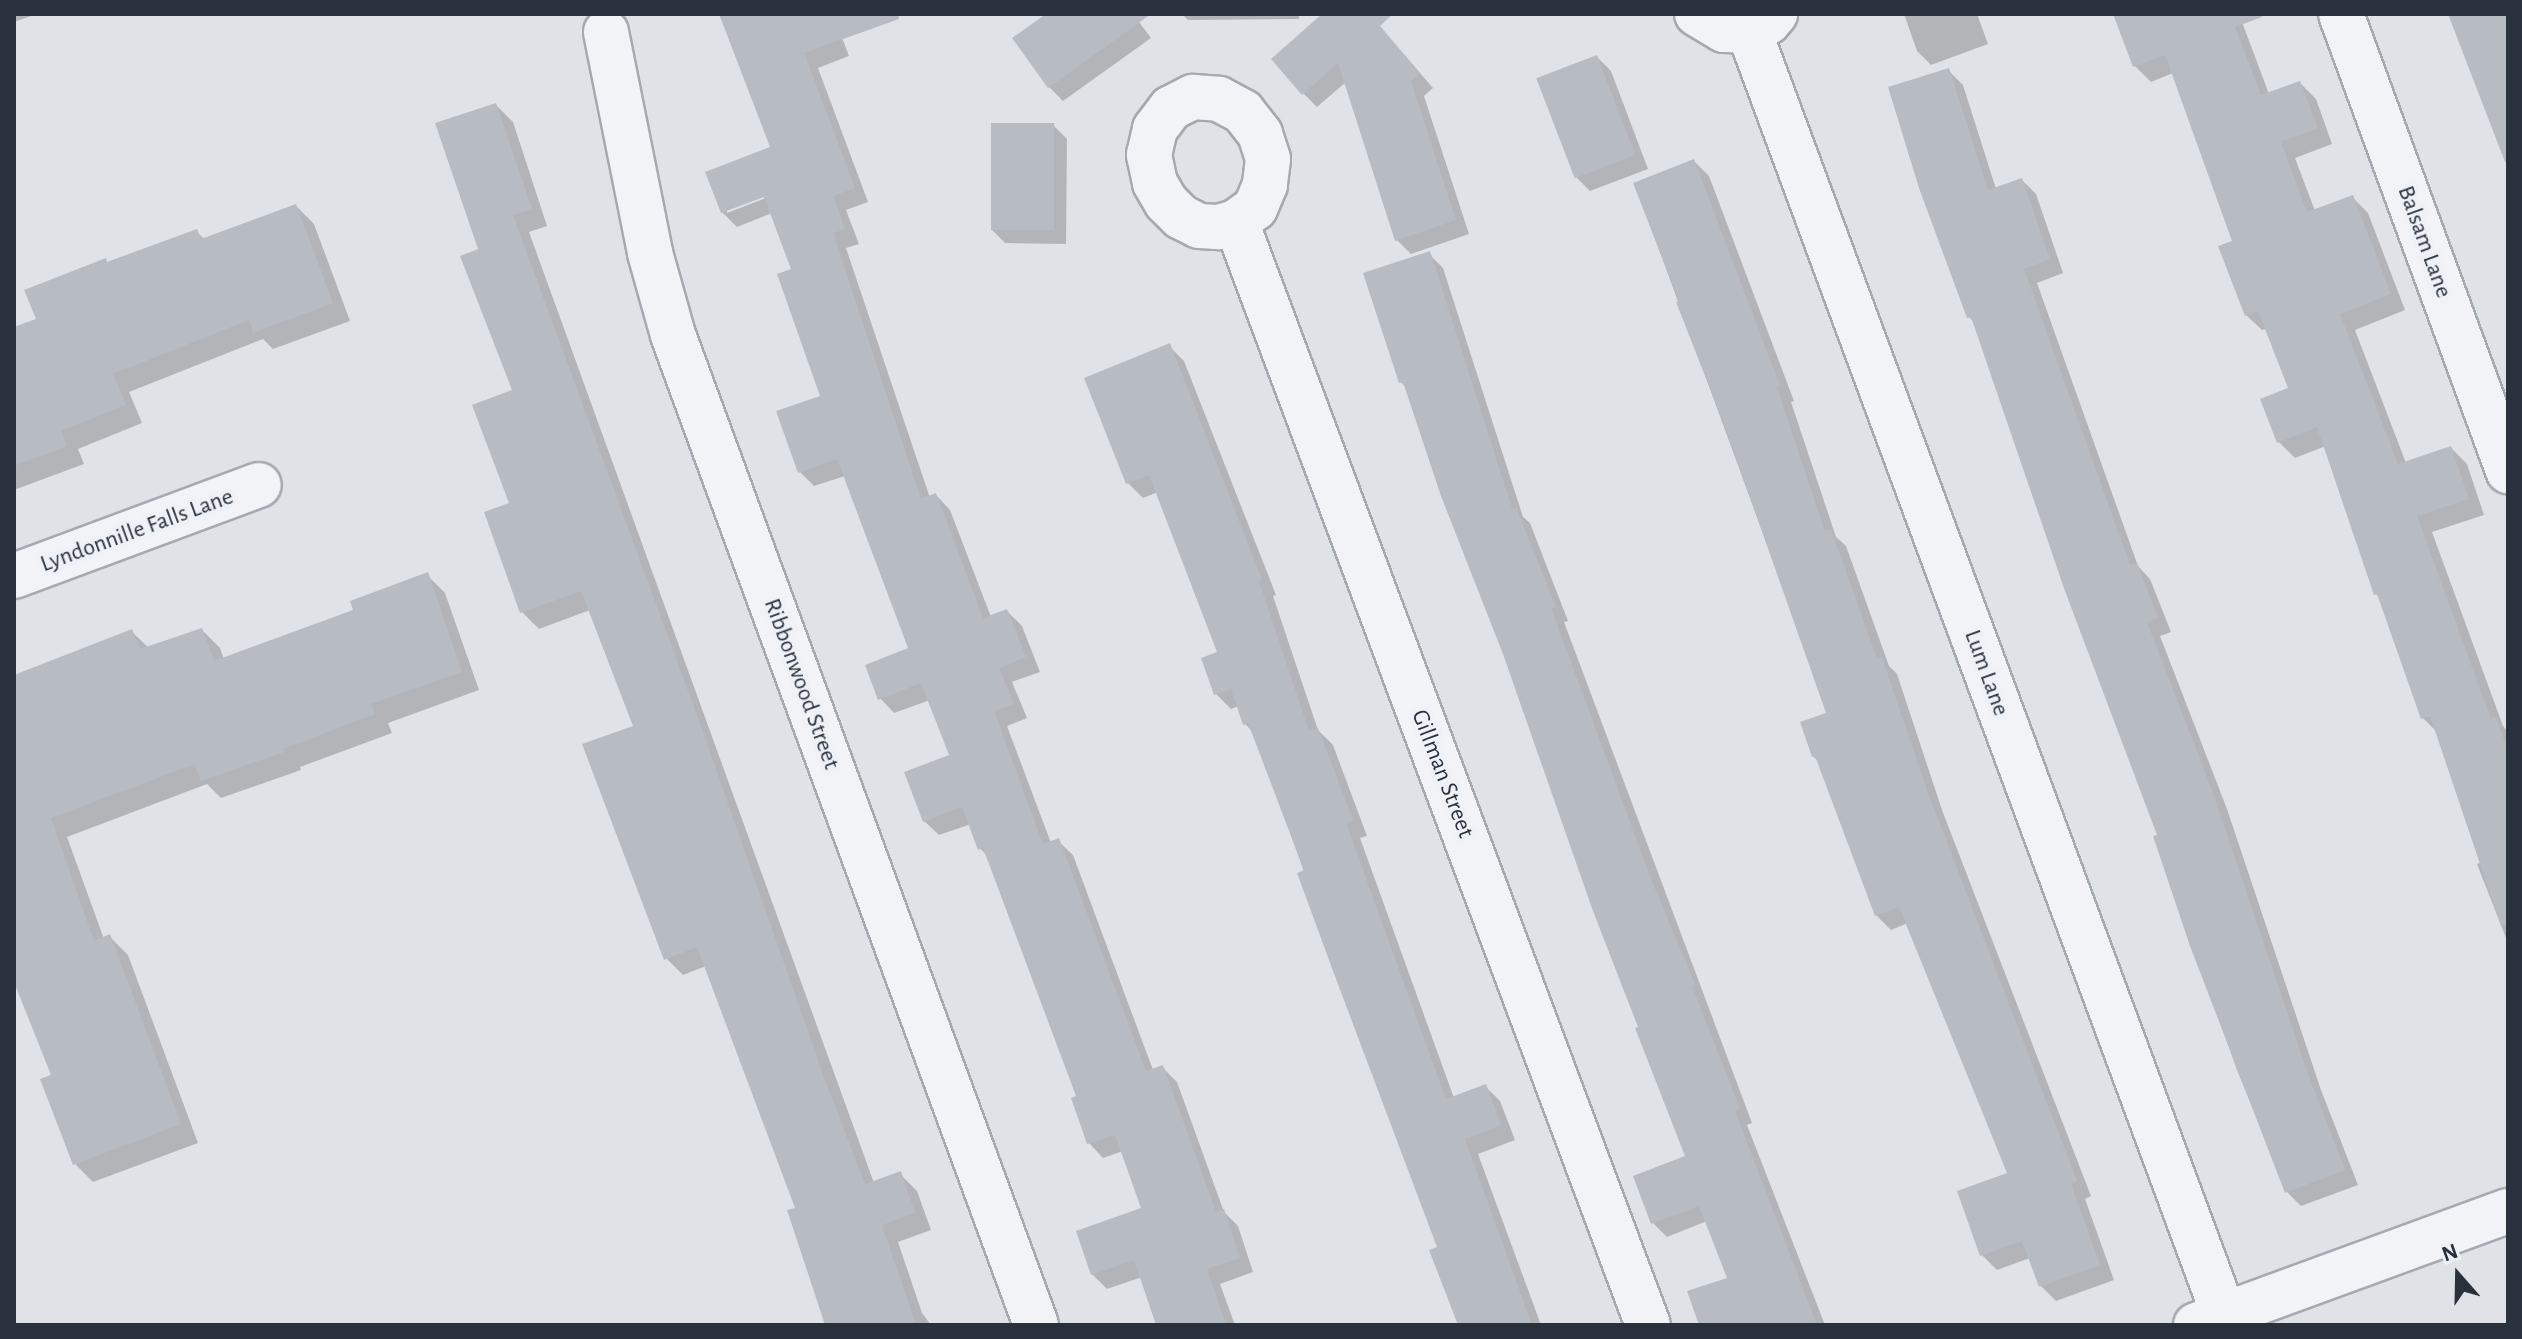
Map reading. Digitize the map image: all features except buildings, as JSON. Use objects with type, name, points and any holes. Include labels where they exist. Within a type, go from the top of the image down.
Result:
[{"type":"street","name":"Lum Lane","points":[[1697,14],[1724,30],[1762,22],[2210,1320]]},
{"type":"street","name":"Balsam Lane","points":[[2341,14],[2508,471]]},
{"type":"street","name":"Ribbonwood Street","points":[[606,32],[650,253],[673,335],[1036,1325]]},
{"type":"street","name":"Gillman Street","points":[[1236,222],[1648,1325]]},
{"type":"street","name":"Lyndonnille Falls Lane","points":[[14,576],[259,485]]},
{"type":"street","points":[[2210,1320],[2508,1211]]}]
